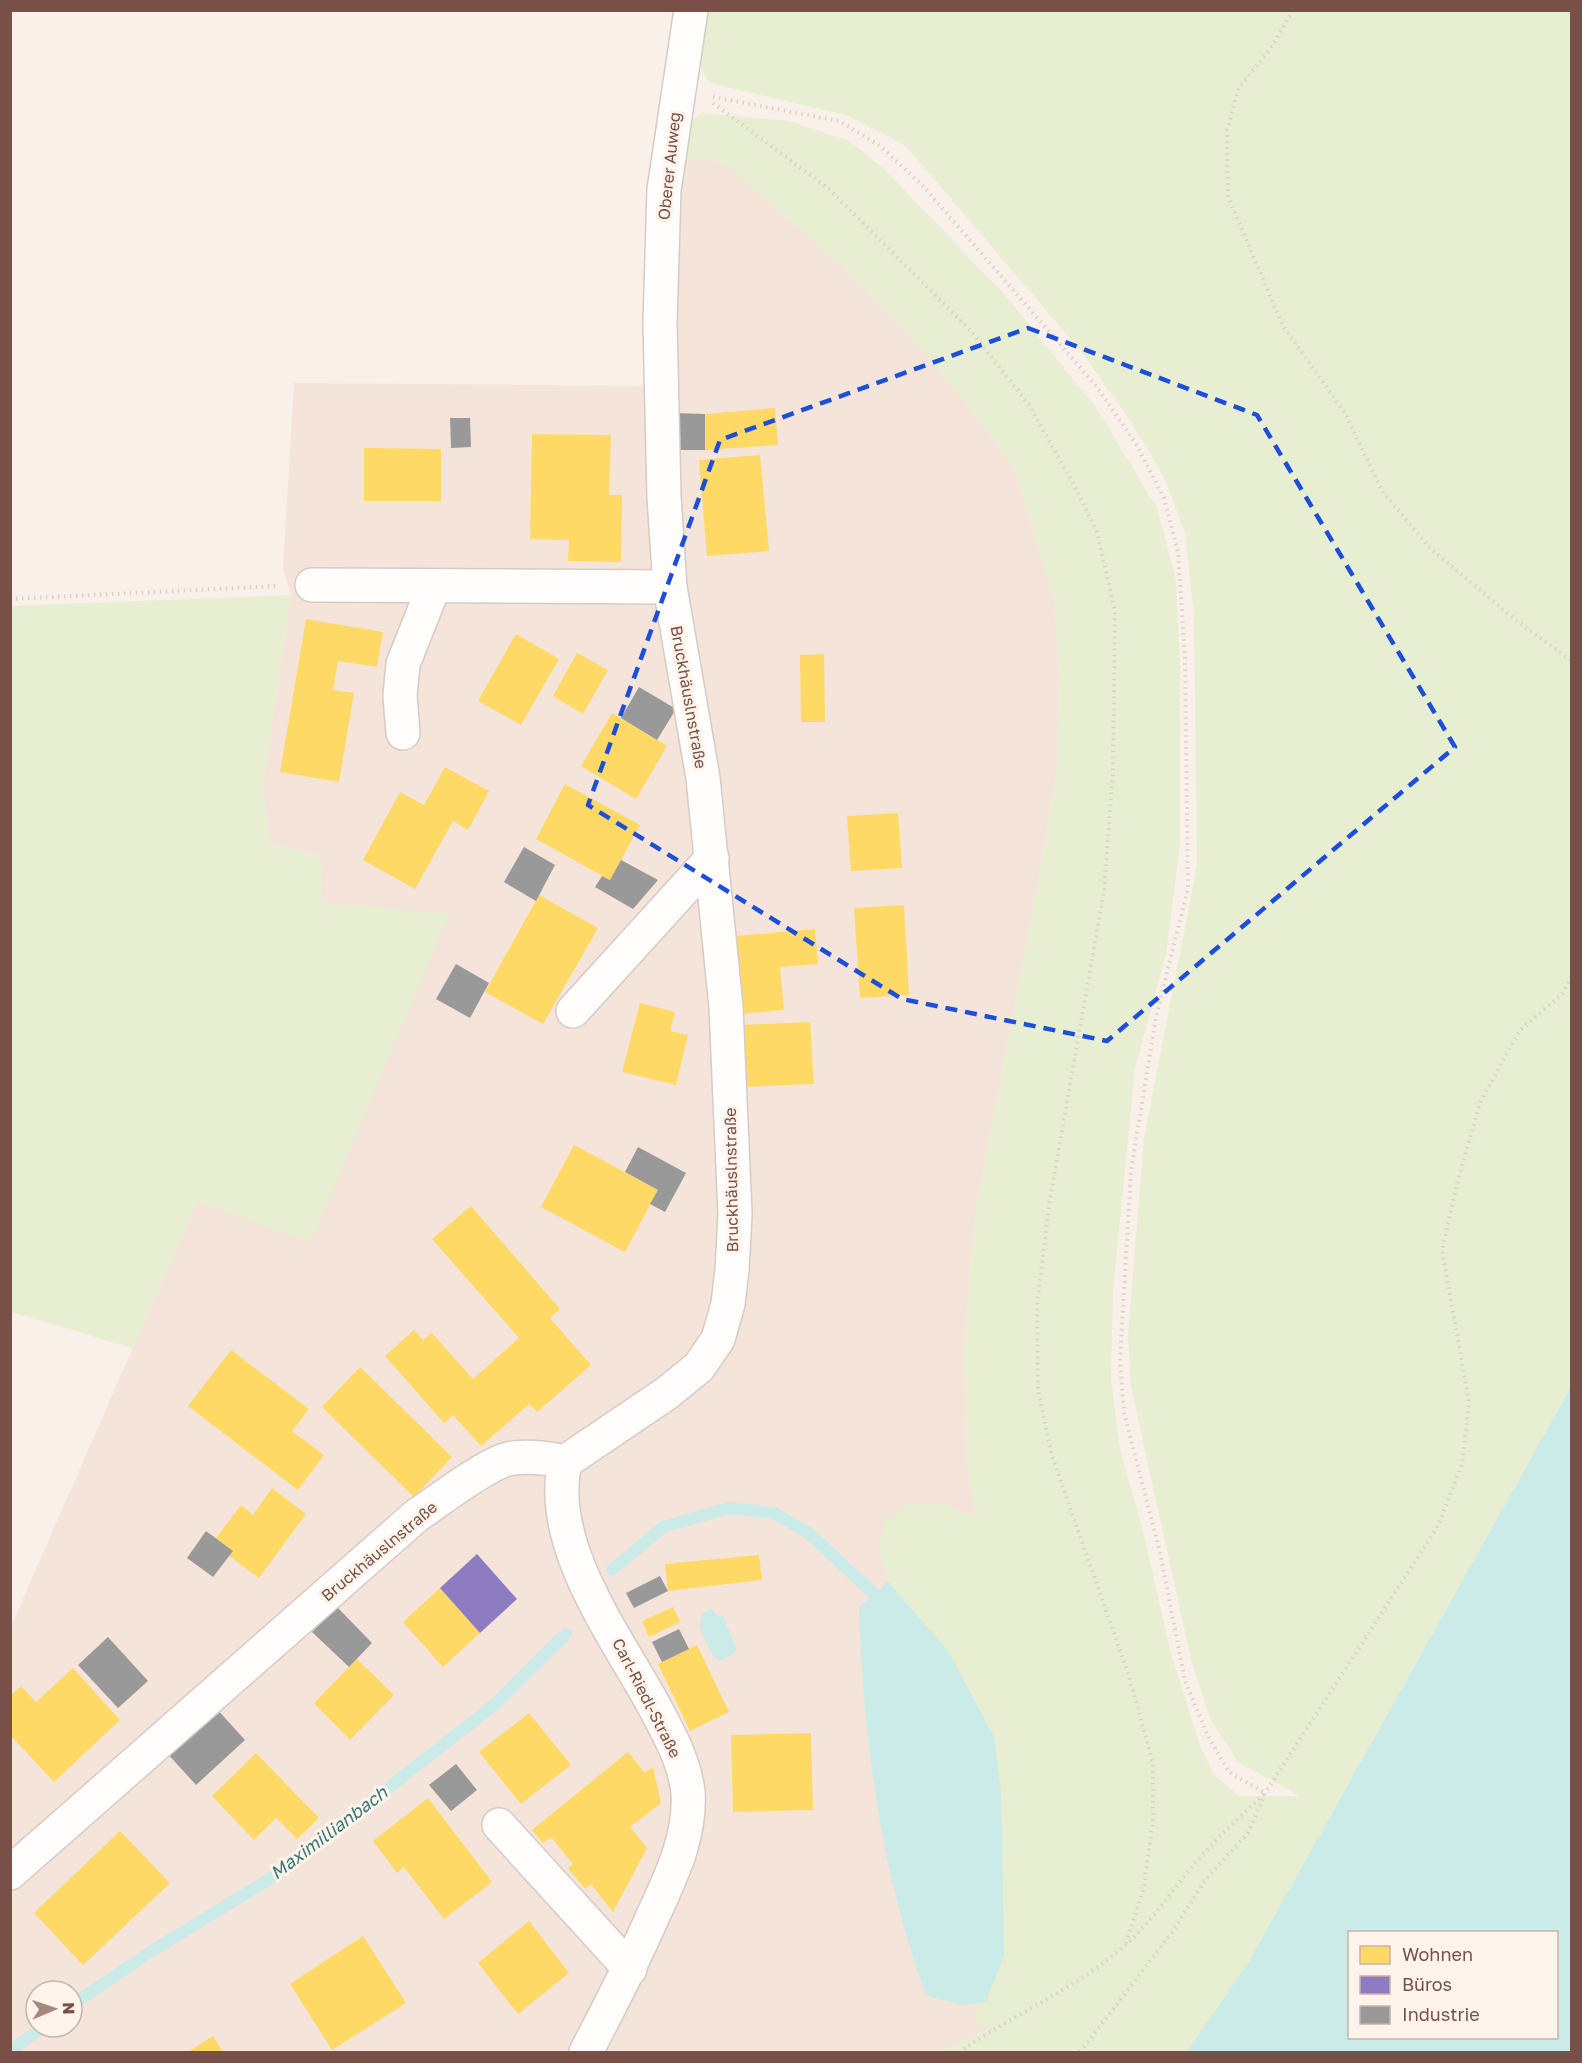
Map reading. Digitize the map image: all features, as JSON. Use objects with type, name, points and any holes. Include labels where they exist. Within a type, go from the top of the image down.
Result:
[{"type":"street","name":"Oberer Auweg","points":[[660,322],[664,190],[691,10]]},
{"type":"street","name":"Bruckhäuslnstraße","points":[[10,1873],[416,1516],[471,1478],[511,1458],[540,1457],[565,1462],[667,1393],[699,1367],[718,1339],[728,1304],[735,1214],[726,1007],[703,778],[670,587],[664,497],[660,322]]},
{"type":"street","points":[[312,585],[670,587]]},
{"type":"street","points":[[403,733],[400,696],[403,664],[434,586]]},
{"type":"street","points":[[573,1011],[712,858]]},
{"type":"street","name":"Carl-Riedl-Straße","points":[[565,1462],[560,1483],[570,1540],[580,1573],[664,1723],[681,1764],[687,1792],[686,1828],[679,1858],[630,1969],[586,2052]]},
{"type":"street","points":[[499,1824],[630,1969]]},
{"type":"path","points":[[1293,10],[1274,45],[1239,88],[1227,130],[1228,197],[1232,208],[1283,326],[1345,413],[1382,491],[1430,548],[1517,621],[1572,661]]},
{"type":"path","points":[[1125,1947],[1143,1891],[1153,1821],[1153,1764],[1129,1676],[1052,1456],[1038,1390],[1037,1326],[1037,1304],[1050,1199],[1104,891],[1113,770],[1115,610],[1097,532],[1074,485],[1029,405],[971,331],[829,189],[703,95],[838,121],[879,144],[924,187],[1097,387],[1136,444],[1164,498],[1178,552],[1185,657],[1188,888],[1156,1017],[1131,1170],[1120,1360],[1124,1413],[1160,1552],[1185,1681],[1208,1736],[1229,1772],[1265,1793]]},
{"type":"path","points":[[10,599],[312,585]]},
{"type":"path","points":[[1080,2052],[1173,1931],[1206,1879],[1248,1833],[1265,1793],[1438,1526],[1462,1464],[1469,1402],[1442,1250],[1444,1238],[1480,1103],[1519,1031],[1563,993],[1572,975]]},
{"type":"path","points":[[960,2052],[987,2033],[1039,2006],[1095,1971],[1125,1947],[1198,1860],[1265,1793]]},
{"type":"highlighted area","points":[[1028,328],[1257,415],[1455,747],[1107,1041],[902,999],[588,805],[720,440]]},
{"type":"shaded area","points":[[702,157],[727,165],[846,270],[916,342],[977,417],[1015,471],[1054,599],[1059,674],[1057,769],[1034,904],[975,1214],[964,1349],[966,1456],[979,1536],[1038,1673],[992,2027],[940,2052],[11,2052],[11,1626],[197,1202],[449,915],[322,902],[321,856],[269,843],[263,785],[291,595],[283,569],[294,383],[648,386],[680,160]]},
{"type":"green space","points":[[700,10],[1571,11],[1571,1387],[1248,1963],[1189,2052],[940,2052],[991,2028],[976,2024],[977,2003],[986,2001],[1004,1955],[1001,1791],[948,1651],[888,1582],[879,1552],[884,1522],[908,1503],[946,1504],[976,1518],[966,1456],[964,1349],[975,1214],[1034,904],[1057,769],[1059,674],[1054,599],[1015,471],[977,417],[916,342],[846,270],[727,165],[702,157],[680,160],[683,129],[701,113],[789,121],[849,141],[882,167],[1006,296],[1097,409],[1157,508],[1176,580],[1180,665],[1180,844],[1166,954],[1135,1068],[1113,1290],[1111,1379],[1120,1449],[1144,1535],[1170,1650],[1200,1745],[1213,1774],[1239,1796],[1300,1796],[1238,1762],[1211,1721],[1191,1659],[1131,1387],[1128,1336],[1144,1138],[1197,866],[1194,616],[1185,533],[1164,477],[1130,420],[1081,351],[905,145],[846,115],[710,83],[699,58]]},
{"type":"green space","points":[[291,595],[263,785],[269,843],[321,856],[322,902],[449,914],[311,1242],[197,1202],[133,1348],[11,1312],[11,606]]},
{"type":"water","points":[[1571,1387],[1571,2052],[1187,2052],[1248,1963]]},
{"type":"water","points":[[888,1582],[948,1651],[994,1737],[1001,1791],[1004,1955],[986,2002],[961,2005],[926,1995],[897,1901],[886,1853],[870,1755],[859,1607]]},
{"type":"water","points":[[712,1609],[717,1615],[723,1616],[736,1648],[734,1654],[719,1661],[713,1656],[699,1626],[703,1612]]},
{"type":"building: Wohnen","points":[[775,408],[778,445],[705,450],[705,414]]},
{"type":"building: Wohnen","points":[[532,434],[611,435],[609,495],[622,495],[621,562],[568,561],[569,540],[530,539]]},
{"type":"building: Wohnen","points":[[364,448],[441,449],[441,501],[364,501]]},
{"type":"building: Wohnen","points":[[760,455],[769,551],[707,556],[699,460]]},
{"type":"building: Wohnen","points":[[306,619],[383,632],[377,667],[338,661],[333,690],[354,693],[339,782],[280,772]]},
{"type":"building: Wohnen","points":[[516,634],[559,659],[521,725],[478,701]]},
{"type":"building: Wohnen","points":[[577,653],[608,670],[583,714],[553,696]]},
{"type":"building: Wohnen","points":[[824,654],[825,722],[801,722],[800,655]]},
{"type":"building: Wohnen","points":[[612,713],[667,746],[636,799],[581,766]]},
{"type":"building: Wohnen","points":[[445,767],[489,791],[468,830],[453,821],[415,889],[363,860],[400,792],[424,805]]},
{"type":"building: Wohnen","points":[[565,784],[640,825],[610,880],[536,839]]},
{"type":"building: Wohnen","points":[[898,813],[902,868],[851,871],[847,816]]},
{"type":"building: Wohnen","points":[[539,895],[598,928],[543,1024],[485,992]]},
{"type":"building: Wohnen","points":[[904,905],[909,995],[860,998],[854,908]]},
{"type":"building: Wohnen","points":[[815,929],[818,964],[780,967],[784,1010],[742,1014],[735,936]]},
{"type":"building: Wohnen","points":[[640,1003],[675,1012],[670,1031],[688,1035],[676,1085],[622,1072]]},
{"type":"building: Wohnen","points":[[810,1022],[814,1084],[745,1087],[741,1025]]},
{"type":"building: Wohnen","points":[[574,1145],[658,1190],[625,1252],[541,1207]]},
{"type":"building: Wohnen","points":[[471,1206],[560,1309],[550,1318],[591,1365],[537,1412],[529,1404],[481,1446],[453,1415],[444,1423],[385,1356],[414,1330],[423,1340],[432,1333],[473,1379],[519,1338],[432,1239]]},
{"type":"building: Wohnen","points":[[231,1350],[309,1409],[292,1431],[324,1455],[298,1490],[188,1406]]},
{"type":"building: Wohnen","points":[[360,1367],[452,1457],[414,1497],[322,1407]]},
{"type":"building: Wohnen","points":[[272,1488],[306,1514],[259,1578],[229,1556],[233,1551],[216,1538],[241,1505],[253,1515]]},
{"type":"building: Wohnen","points":[[759,1555],[762,1580],[668,1591],[665,1564]]},
{"type":"building: Wohnen","points":[[440,1588],[480,1633],[443,1667],[403,1622]]},
{"type":"building: Wohnen","points":[[673,1607],[680,1622],[649,1637],[642,1621]]},
{"type":"building: Wohnen","points":[[697,1645],[729,1712],[690,1731],[658,1664]]},
{"type":"building: Wohnen","points":[[357,1659],[394,1695],[350,1740],[314,1703]]},
{"type":"building: Wohnen","points":[[73,1668],[120,1720],[54,1782],[10,1735],[10,1696],[21,1686],[36,1702]]},
{"type":"building: Wohnen","points":[[529,1713],[571,1765],[521,1804],[479,1752]]},
{"type":"building: Wohnen","points":[[811,1733],[813,1810],[733,1812],[731,1735]]},
{"type":"building: Wohnen","points":[[628,1752],[645,1773],[653,1767],[661,1803],[630,1827],[647,1848],[613,1912],[591,1884],[585,1889],[568,1868],[573,1864],[551,1837],[543,1843],[532,1830]]},
{"type":"building: Wohnen","points":[[256,1753],[319,1818],[297,1839],[276,1818],[254,1840],[212,1796]]},
{"type":"building: Wohnen","points":[[428,1798],[492,1882],[444,1919],[404,1867],[397,1873],[373,1841]]},
{"type":"building: Wohnen","points":[[120,1831],[170,1883],[83,1965],[34,1913]]},
{"type":"building: Wohnen","points":[[529,1921],[569,1973],[518,2014],[478,1963]]},
{"type":"building: Wohnen","points":[[363,1936],[406,2003],[332,2050],[290,1984]]},
{"type":"building: Wohnen","points":[[213,2036],[223,2052],[188,2052]]},
{"type":"building: Büros","points":[[477,1554],[517,1599],[480,1633],[440,1588]]},
{"type":"building: Industrie","points":[[675,413],[705,414],[705,450],[674,450]]},
{"type":"building: Industrie","points":[[450,418],[470,418],[471,447],[451,448]]},
{"type":"building: Industrie","points":[[639,687],[676,709],[657,740],[621,718]]},
{"type":"building: Industrie","points":[[524,847],[555,865],[536,901],[504,882]]},
{"type":"building: Industrie","points":[[621,860],[658,880],[633,909],[595,887],[602,876],[610,880]]},
{"type":"building: Industrie","points":[[456,964],[489,983],[470,1018],[436,999]]},
{"type":"building: Industrie","points":[[638,1147],[686,1173],[665,1212],[650,1204],[658,1190],[625,1172]]},
{"type":"building: Industrie","points":[[206,1531],[233,1551],[213,1577],[187,1558]]},
{"type":"building: Industrie","points":[[660,1576],[668,1591],[634,1608],[626,1593]]},
{"type":"building: Industrie","points":[[337,1607],[372,1643],[349,1667],[312,1632]]},
{"type":"building: Industrie","points":[[679,1629],[689,1649],[662,1662],[652,1642]]},
{"type":"building: Industrie","points":[[108,1637],[148,1681],[118,1708],[78,1665]]},
{"type":"building: Industrie","points":[[215,1707],[245,1740],[196,1785],[166,1752]]},
{"type":"building: Industrie","points":[[456,1764],[477,1790],[451,1811],[429,1785]]},
{"type":"waterway","points":[[612,1570],[663,1527],[729,1508],[774,1513],[810,1534],[874,1594]]},
{"type":"waterway","name":"Maximillianbach","points":[[84,1997],[147,1954],[284,1870],[494,1705],[566,1634]]},
{"type":"waterway","name":"Maximillianbach","points":[[10,2051],[26,2039]]}]
